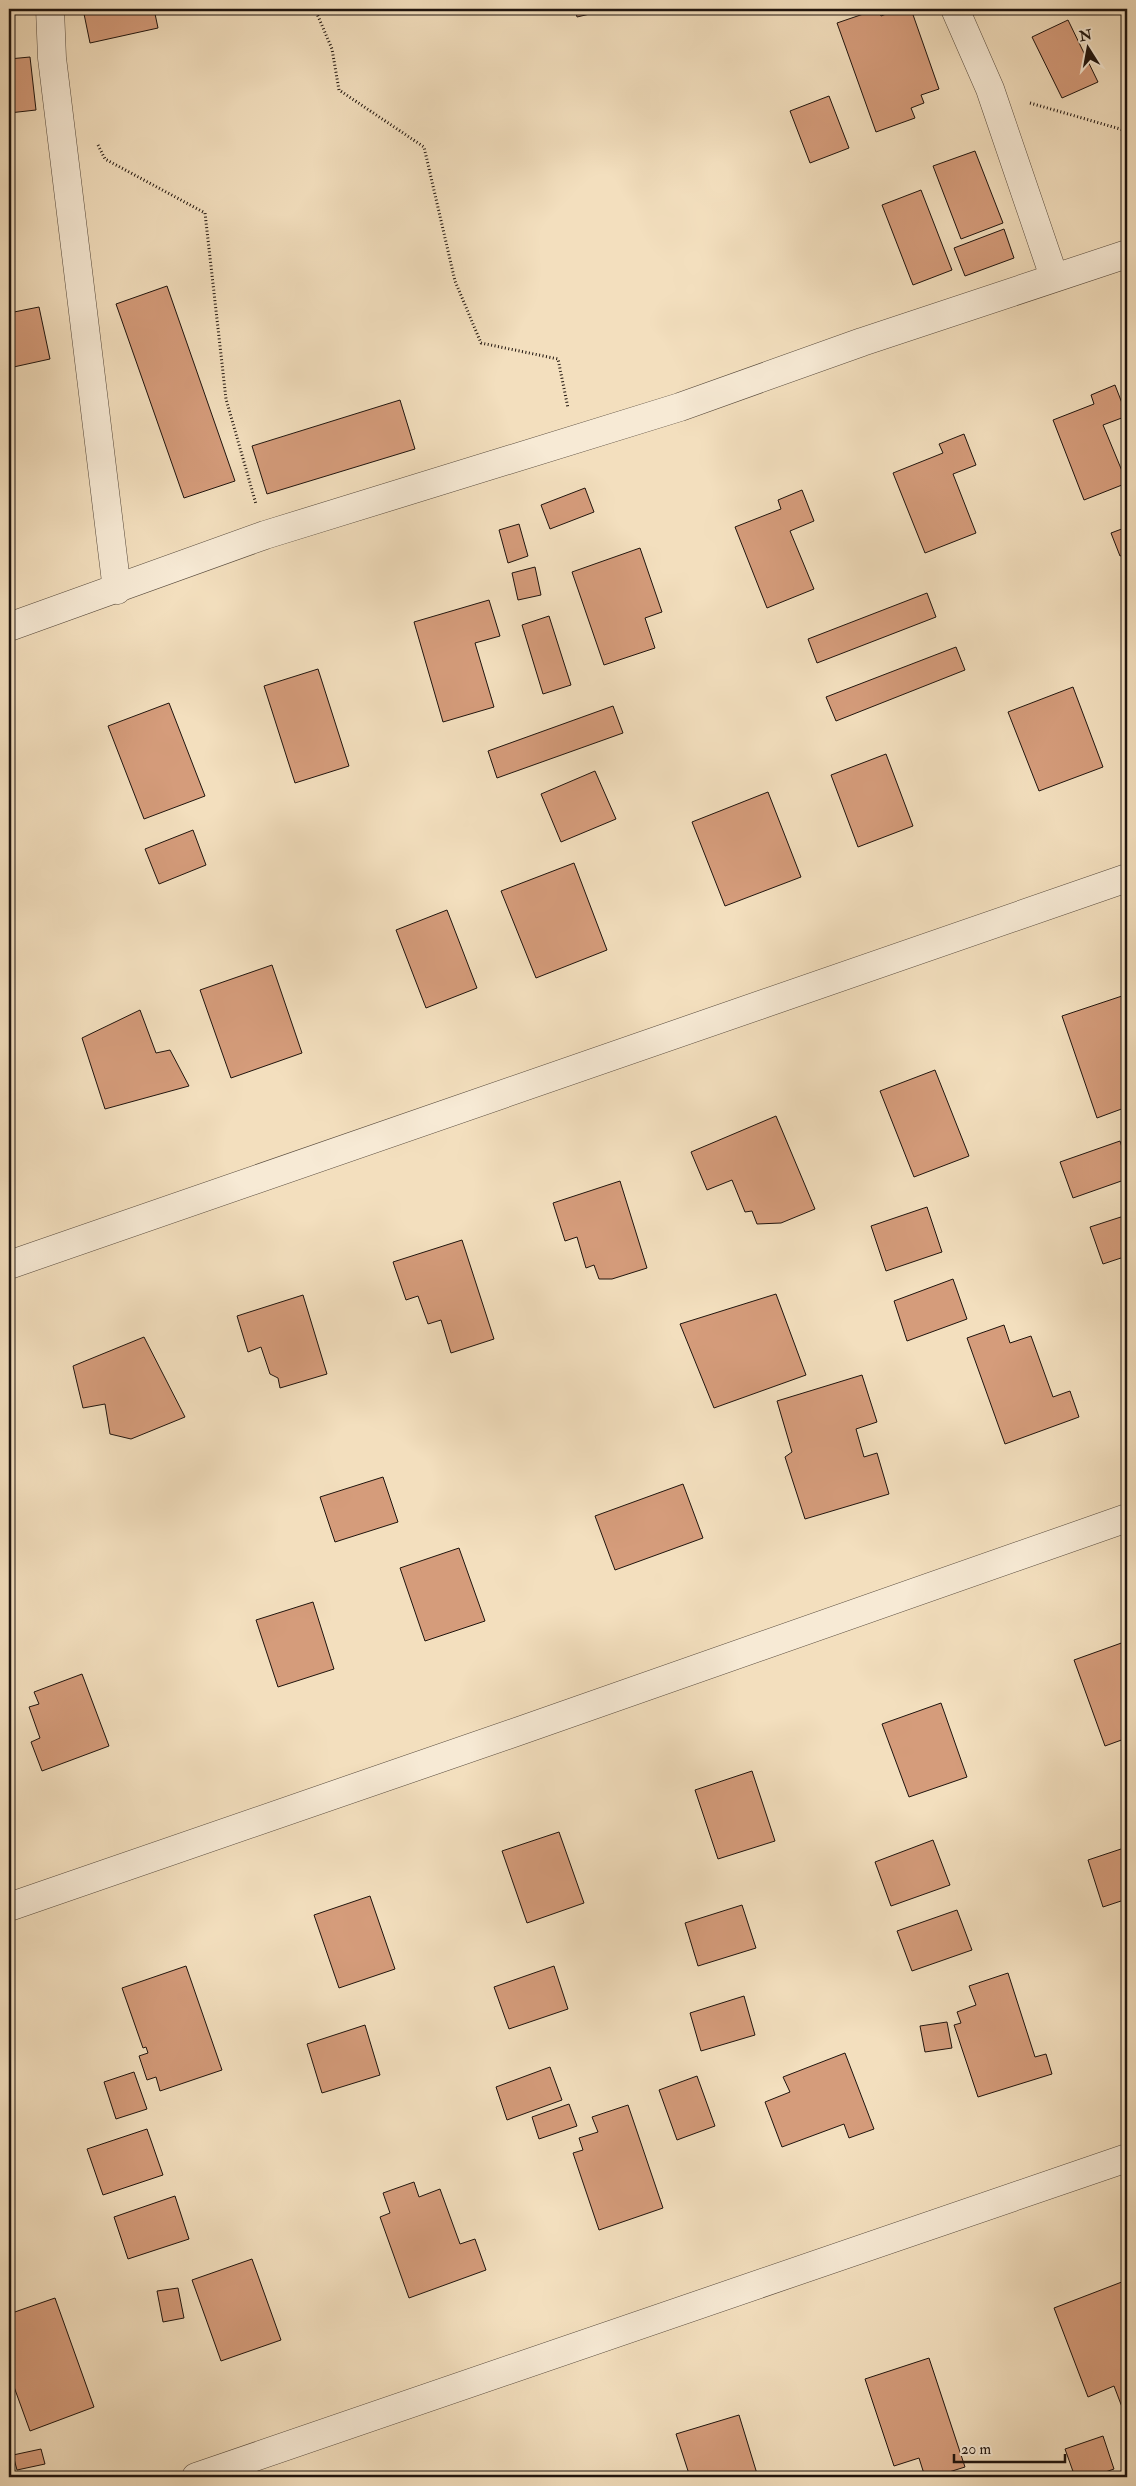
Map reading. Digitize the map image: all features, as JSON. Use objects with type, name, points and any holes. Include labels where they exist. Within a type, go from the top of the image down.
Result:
[{"type":"street","points":[[50,9],[52,58],[117,590]]},
{"type":"street","points":[[955,9],[990,89],[1054,277]]},
{"type":"street","points":[[9,627],[117,590],[265,535],[680,407],[766,375],[1127,254]]},
{"type":"street","points":[[9,1265],[1127,878]]},
{"type":"street","points":[[9,1907],[1127,1518]]},
{"type":"street","points":[[196,2477],[1127,2158]]},
{"type":"path","points":[[315,9],[332,49],[339,90],[424,147],[455,281],[481,343],[558,359],[574,440]]},
{"type":"path","points":[[990,89],[1053,111],[1127,132]]},
{"type":"path","points":[[96,142],[105,159],[206,213],[226,399],[265,535]]},
{"type":"building","points":[[83,9],[154,9],[158,28],[90,43]]},
{"type":"building","points":[[575,9],[593,9],[594,13],[577,17]]},
{"type":"building","points":[[878,9],[881,16],[899,9],[911,9],[939,89],[921,95],[924,103],[911,108],[915,118],[876,132],[837,23]]},
{"type":"building","points":[[1068,20],[1098,82],[1062,98],[1032,37]]},
{"type":"building","points":[[30,57],[36,110],[9,113],[9,59]]},
{"type":"building","points":[[829,96],[849,148],[810,163],[790,111]]},
{"type":"building","points":[[975,151],[1003,223],[961,239],[933,166]]},
{"type":"building","points":[[921,190],[952,270],[913,285],[882,205]]},
{"type":"building","points":[[1004,229],[1014,258],[965,276],[954,248]]},
{"type":"building","points":[[167,286],[235,481],[184,498],[116,304]]},
{"type":"building","points":[[39,307],[50,359],[9,368],[9,313]]},
{"type":"building","points":[[1115,385],[1127,416],[1103,425],[1127,483],[1084,500],[1053,420],[1094,404],[1091,395]]},
{"type":"building","points":[[400,400],[415,449],[267,494],[252,446]]},
{"type":"building","points":[[964,434],[976,465],[953,474],[976,533],[925,553],[893,473],[943,453],[939,444]]},
{"type":"building","points":[[585,488],[594,512],[550,529],[541,505]]},
{"type":"building","points":[[802,490],[814,521],[790,531],[814,589],[767,608],[735,527],[781,509],[778,500]]},
{"type":"building","points":[[519,524],[528,556],[508,563],[499,530]]},
{"type":"building","points":[[1127,527],[1127,554],[1120,556],[1111,533]]},
{"type":"building","points":[[640,548],[662,612],[645,618],[655,648],[604,665],[572,572]]},
{"type":"building","points":[[535,567],[541,595],[518,600],[512,573]]},
{"type":"building","points":[[927,593],[936,617],[817,663],[808,639]]},
{"type":"building","points":[[489,600],[500,636],[475,643],[494,707],[443,722],[414,622]]},
{"type":"building","points":[[549,616],[571,685],[543,694],[522,625]]},
{"type":"building","points":[[956,647],[965,670],[836,721],[826,697]]},
{"type":"building","points":[[318,669],[349,766],[295,783],[264,686]]},
{"type":"building","points":[[1073,687],[1103,767],[1039,791],[1008,712]]},
{"type":"building","points":[[169,703],[205,796],[144,819],[108,726]]},
{"type":"building","points":[[613,706],[623,733],[497,778],[488,751]]},
{"type":"building","points":[[886,754],[913,826],[858,847],[831,775]]},
{"type":"building","points":[[595,771],[616,819],[561,842],[541,794]]},
{"type":"building","points":[[768,792],[801,877],[725,906],[692,822]]},
{"type":"building","points":[[193,830],[206,865],[159,884],[145,849]]},
{"type":"building","points":[[574,863],[607,950],[536,978],[501,891]]},
{"type":"building","points":[[447,910],[477,988],[426,1008],[396,930]]},
{"type":"building","points":[[272,965],[302,1053],[231,1078],[200,990]]},
{"type":"building","points":[[1125,995],[1127,1000],[1127,1107],[1097,1118],[1062,1016]]},
{"type":"building","points":[[140,1010],[156,1053],[170,1050],[189,1086],[105,1109],[82,1038]]},
{"type":"building","points":[[935,1070],[969,1156],[914,1177],[880,1091]]},
{"type":"building","points":[[776,1116],[815,1209],[781,1223],[757,1224],[752,1211],[745,1212],[732,1180],[707,1190],[691,1152]]},
{"type":"building","points":[[1120,1141],[1127,1163],[1127,1179],[1073,1198],[1060,1162]]},
{"type":"building","points":[[620,1181],[647,1268],[612,1279],[599,1279],[594,1265],[586,1268],[577,1237],[565,1241],[553,1203]]},
{"type":"building","points":[[927,1207],[942,1252],[886,1271],[871,1226]]},
{"type":"building","points":[[1127,1215],[1127,1256],[1103,1264],[1090,1227]]},
{"type":"building","points":[[462,1240],[494,1339],[451,1353],[441,1320],[428,1324],[418,1296],[406,1300],[393,1262]]},
{"type":"building","points":[[953,1279],[967,1319],[907,1341],[894,1301]]},
{"type":"building","points":[[776,1294],[806,1375],[714,1408],[680,1324]]},
{"type":"building","points":[[303,1295],[327,1374],[280,1388],[278,1378],[270,1374],[261,1347],[248,1352],[237,1316]]},
{"type":"building","points":[[1004,1325],[1010,1343],[1031,1336],[1053,1397],[1070,1391],[1079,1417],[1005,1444],[967,1338]]},
{"type":"building","points":[[144,1337],[185,1417],[131,1439],[110,1434],[105,1404],[83,1408],[73,1366]]},
{"type":"building","points":[[862,1375],[877,1422],[856,1429],[864,1457],[877,1453],[889,1494],[805,1519],[785,1457],[792,1452],[777,1401]]},
{"type":"building","points":[[383,1477],[398,1522],[335,1542],[320,1497]]},
{"type":"building","points":[[683,1484],[703,1538],[615,1570],[595,1516]]},
{"type":"building","points":[[459,1548],[485,1621],[425,1641],[400,1568]]},
{"type":"building","points":[[313,1602],[334,1669],[278,1687],[256,1620]]},
{"type":"building","points":[[1127,1641],[1127,1738],[1105,1746],[1074,1660]]},
{"type":"building","points":[[82,1674],[109,1746],[42,1771],[31,1742],[40,1738],[29,1707],[39,1704],[34,1692]]},
{"type":"building","points":[[941,1703],[967,1777],[909,1797],[882,1724]]},
{"type":"building","points":[[752,1771],[775,1841],[718,1859],[695,1790]]},
{"type":"building","points":[[559,1832],[584,1903],[527,1923],[502,1851]]},
{"type":"building","points":[[933,1840],[950,1885],[891,1906],[875,1862]]},
{"type":"building","points":[[1127,1847],[1127,1899],[1103,1907],[1088,1860]]},
{"type":"building","points":[[370,1896],[395,1969],[339,1988],[314,1915]]},
{"type":"building","points":[[742,1905],[756,1948],[698,1966],[685,1923]]},
{"type":"building","points":[[957,1910],[972,1950],[912,1971],[897,1931]]},
{"type":"building","points":[[186,1966],[222,2070],[160,2091],[156,2077],[147,2080],[139,2056],[148,2053],[146,2047],[143,2048],[122,1988]]},
{"type":"building","points":[[554,1966],[568,2009],[509,2029],[494,1987]]},
{"type":"building","points":[[1008,1973],[1035,2057],[1046,2054],[1052,2074],[978,2097],[954,2025],[961,2023],[957,2012],[976,2005],[969,1986]]},
{"type":"building","points":[[744,1996],[755,2035],[701,2051],[690,2013]]},
{"type":"building","points":[[947,2022],[952,2048],[925,2052],[920,2026]]},
{"type":"building","points":[[365,2025],[380,2075],[322,2093],[307,2044]]},
{"type":"building","points":[[845,2053],[874,2129],[849,2138],[844,2124],[782,2147],[765,2102],[790,2092],[783,2077]]},
{"type":"building","points":[[550,2067],[562,2100],[507,2120],[496,2087]]},
{"type":"building","points":[[134,2072],[147,2109],[116,2119],[104,2082]]},
{"type":"building","points":[[697,2076],[715,2126],[677,2140],[659,2090]]},
{"type":"building","points":[[569,2104],[577,2126],[539,2139],[532,2117]]},
{"type":"building","points":[[628,2105],[663,2208],[599,2230],[573,2153],[583,2150],[579,2138],[598,2132],[592,2117]]},
{"type":"building","points":[[147,2129],[163,2175],[103,2195],[87,2149]]},
{"type":"building","points":[[414,2182],[419,2197],[440,2189],[460,2244],[475,2239],[486,2270],[409,2298],[380,2217],[390,2213],[383,2193]]},
{"type":"building","points":[[175,2196],[189,2239],[128,2259],[114,2217]]},
{"type":"building","points":[[252,2259],[281,2340],[221,2361],[192,2280]]},
{"type":"building","points":[[1127,2280],[1127,2405],[1122,2407],[1114,2386],[1088,2397],[1054,2308]]},
{"type":"building","points":[[178,2288],[184,2318],[163,2322],[157,2291]]},
{"type":"building","points":[[55,2298],[94,2407],[30,2431],[9,2373],[9,2314]]},
{"type":"building","points":[[929,2358],[965,2467],[933,2477],[925,2477],[919,2458],[894,2466],[865,2379]]},
{"type":"building","points":[[739,2415],[758,2477],[690,2477],[676,2434]]},
{"type":"building","points":[[1103,2436],[1114,2469],[1091,2477],[1075,2477],[1065,2449]]},
{"type":"building","points":[[41,2449],[45,2464],[17,2470],[13,2455]]}]
